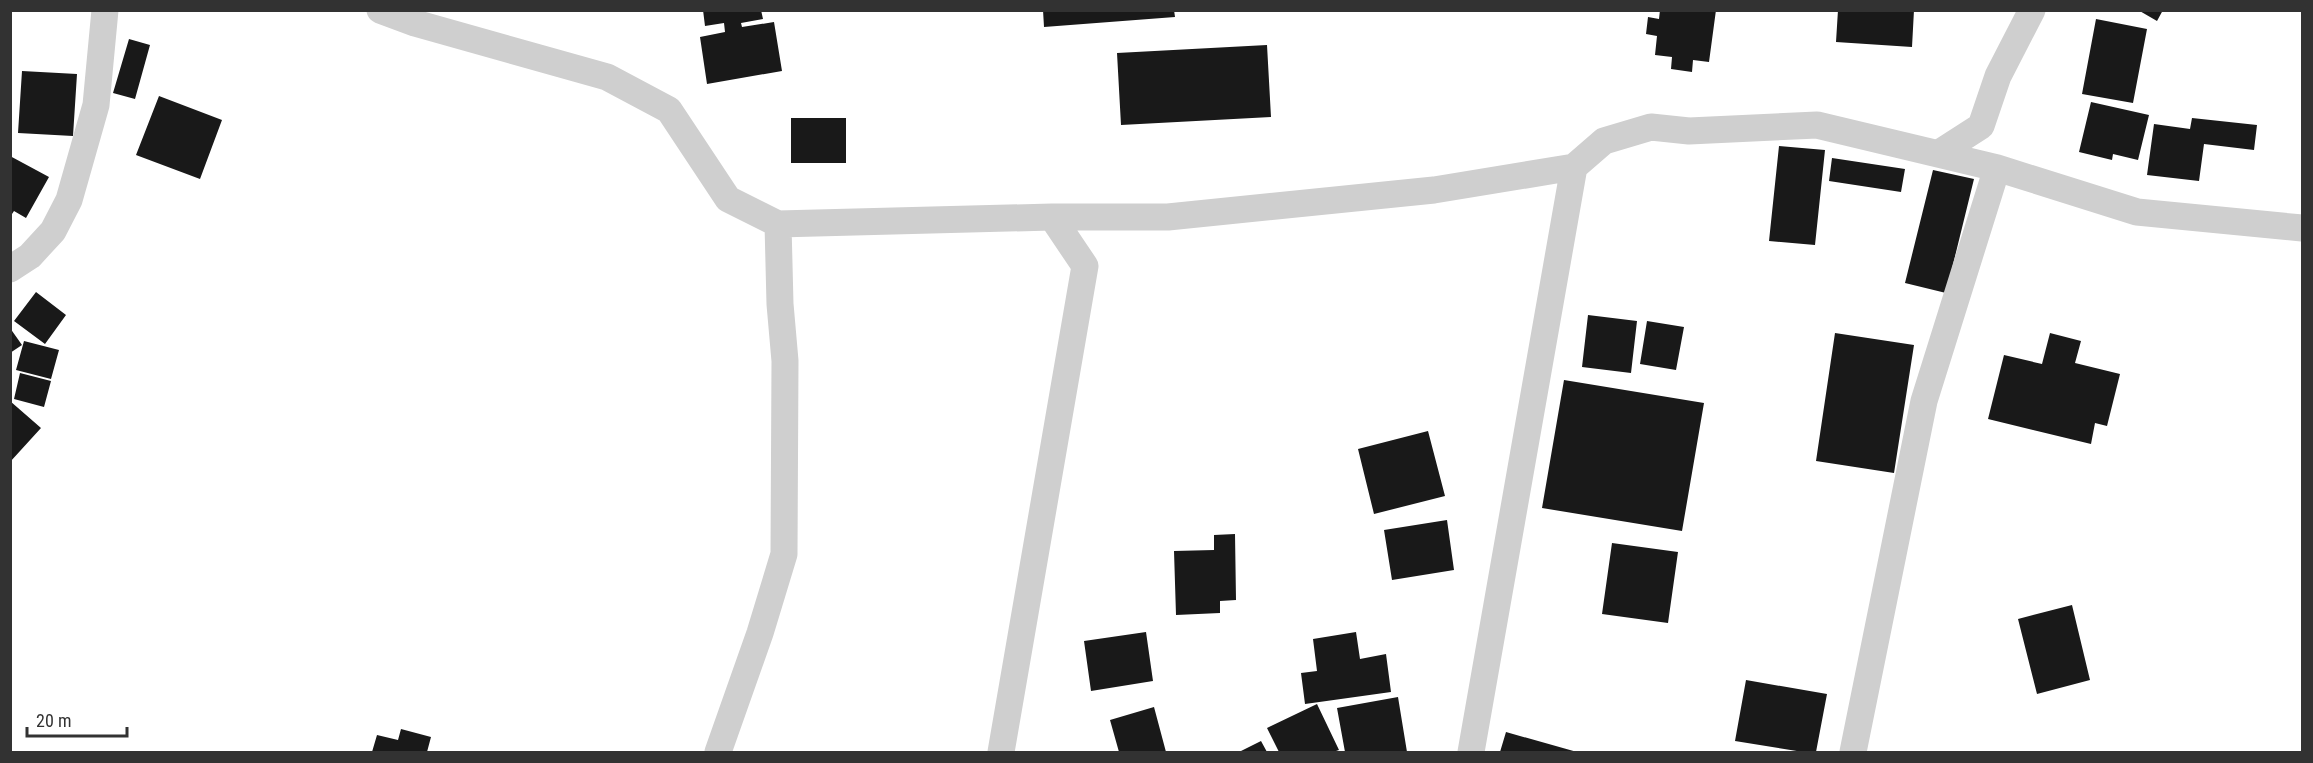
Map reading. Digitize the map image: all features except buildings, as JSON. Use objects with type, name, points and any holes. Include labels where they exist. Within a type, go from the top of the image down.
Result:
[{"type":"street","points":[[10,270],[30,256],[53,231],[69,200],[96,105],[105,10]]},
{"type":"street","points":[[380,10],[607,77],[669,110],[728,199],[778,224],[1052,217],[1168,217],[1434,190],[1574,167],[1604,141],[1651,127],[1689,131],[1817,125],[1997,168],[2137,212],[2302,228]]},
{"type":"street","points":[[1939,153],[1981,126],[1998,76],[2031,10]]},
{"type":"street","points":[[1471,753],[1574,167]]},
{"type":"street","points":[[1853,753],[1924,401],[1997,168]]},
{"type":"street","points":[[1001,753],[1085,266],[1052,217]]},
{"type":"street","points":[[718,753],[760,633],[784,554],[784,361],[778,224]]}]
